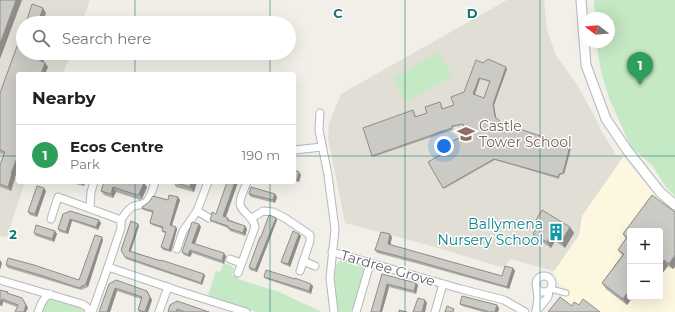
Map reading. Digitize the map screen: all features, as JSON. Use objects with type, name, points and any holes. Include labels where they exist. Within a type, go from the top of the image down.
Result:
[{"type":"street","points":[[581,0],[586,65],[606,119],[627,150],[660,192],[675,204]]},
{"type":"street","points":[[320,113],[319,130],[328,175],[335,229],[330,278],[334,312]]},
{"type":"street","points":[[296,150],[322,147]]},
{"type":"street","points":[[90,208],[91,192],[93,184]]},
{"type":"street","points":[[0,280],[50,294],[89,310],[97,299],[121,228],[121,220],[130,208],[147,201],[154,184]]},
{"type":"street","points":[[177,249],[183,231],[197,211],[207,184]]},
{"type":"street","points":[[238,273],[255,227],[252,218],[243,210],[240,204],[246,184]]},
{"type":"street","points":[[51,219],[58,197],[121,220]]},
{"type":"street","points":[[197,211],[209,218]]},
{"type":"street","points":[[252,218],[263,211],[273,212],[285,218],[310,235],[310,241],[300,271]]},
{"type":"street","name":"Tardree Grove","points":[[332,252],[461,290],[504,300],[526,312]]},
{"type":"street","points":[[230,259],[241,263]]},
{"type":"street","points":[[303,261],[315,266]]},
{"type":"street","points":[[358,312],[370,264]]},
{"type":"street","points":[[108,267],[246,312]]},
{"type":"street","points":[[542,276],[548,277],[552,283],[548,297],[536,312],[538,298],[537,289],[535,287],[536,281],[542,276]]},
{"type":"street","name":"Tardree Grove","points":[[435,312],[443,284]]},
{"type":"street","points":[[159,312],[168,287]]},
{"type":"street","points":[[537,289],[541,292],[550,290],[566,293]]},
{"type":"street","points":[[36,290],[42,302]]},
{"type":"street","points":[[38,312],[46,296],[50,294]]},
{"type":"shaded area","points":[[0,0],[90,0],[84,16],[16,16],[16,60],[68,60],[64,72],[16,72],[16,184],[24,184],[7,237],[0,236]]},
{"type":"shaded area","name":"Castle Tower School","points":[[507,0],[544,0],[547,29],[556,56],[576,83],[616,155],[623,157],[582,216],[579,235],[554,271],[510,259],[505,267],[497,266],[428,245],[345,223],[328,138],[329,123],[341,94]]},
{"type":"shaded area","points":[[623,157],[650,189],[675,209],[675,312],[550,312],[568,288],[560,285],[554,271],[579,235],[582,216]]},
{"type":"green space","points":[[594,0],[675,0],[675,196],[666,187],[652,165],[631,147],[609,98],[601,71],[597,48],[615,48],[615,12],[595,12]]},
{"type":"green space","points":[[438,52],[452,76],[406,102],[393,79]]},
{"type":"green space","points":[[341,260],[366,266],[353,312],[337,312],[334,282],[336,265]]},
{"type":"green space","points":[[224,263],[232,266],[234,269],[232,275],[239,277],[238,279],[279,292],[322,312],[256,312],[208,295],[216,271],[220,272]]},
{"type":"green space","points":[[52,299],[76,306],[78,304],[82,307],[84,312],[42,312],[46,302]]},
{"type":"building","points":[[0,0],[16,0],[0,44]]},
{"type":"building","points":[[32,4],[43,8],[40,16],[28,16]]},
{"type":"building","points":[[16,49],[16,60],[39,60],[45,63],[42,72],[16,72],[16,160],[8,187],[0,184],[0,165],[5,152],[0,150],[0,93]]},
{"type":"building","points":[[488,59],[506,67],[493,104],[495,117],[502,123],[570,146],[563,173],[559,174],[558,177],[494,159],[443,188],[428,162],[449,150],[446,144],[466,135],[463,124],[452,126],[452,128],[372,156],[363,128],[413,110],[415,117],[427,113],[425,107],[440,102],[442,109],[454,105],[451,97],[464,92],[476,60],[483,63]],"holes":[[[479,78],[490,81],[484,98],[473,94]]]},
{"type":"building","points":[[296,171],[299,172],[296,180]]},
{"type":"building","points":[[103,184],[144,184],[139,194],[137,195],[113,187],[111,194],[101,191]]},
{"type":"building","points":[[180,184],[191,184],[190,187]]},
{"type":"building","points":[[226,184],[234,184],[223,216],[228,218],[227,220],[245,226],[243,233],[210,220],[212,212],[216,214]]},
{"type":"building","points":[[37,186],[44,188],[35,214],[28,212]]},
{"type":"building","points":[[251,187],[275,194],[273,200],[249,194]]},
{"type":"building","points":[[169,195],[178,197],[170,225],[176,227],[169,250],[161,247],[166,232],[162,231],[163,227],[150,223],[153,211],[142,207],[149,202],[153,196],[168,200]]},
{"type":"building","points":[[652,195],[675,212],[675,255],[669,264],[664,260],[663,261],[663,228],[627,228]]},
{"type":"building","name":"Ballymena Nursery School","points":[[542,210],[570,227],[561,242],[551,236],[547,242],[533,234],[537,227],[533,225]]},
{"type":"building","points":[[70,211],[99,220],[96,227],[70,219],[66,232],[58,229],[63,214]]},
{"type":"building","points":[[269,215],[276,218],[255,270],[249,267]]},
{"type":"building","points":[[131,221],[138,224],[129,251],[204,274],[201,283],[125,257],[121,250]]},
{"type":"building","points":[[192,222],[199,224],[192,243],[224,253],[222,261],[190,250],[188,255],[182,252]]},
{"type":"building","points":[[36,225],[55,231],[52,239],[34,233]]},
{"type":"building","points":[[627,229],[627,237],[623,234]]},
{"type":"building","points":[[293,231],[299,234],[288,264],[281,262]]},
{"type":"building","points":[[381,232],[390,234],[388,244],[502,276],[505,266],[513,268],[507,287],[375,250]]},
{"type":"building","points":[[95,235],[102,237],[86,284],[79,288],[6,265],[8,258],[79,280]]},
{"type":"building","points":[[627,237],[627,293],[623,299],[602,283],[624,254],[618,250]]},
{"type":"building","points":[[266,270],[311,284],[309,291],[264,277]]},
{"type":"building","points":[[382,274],[416,283],[414,291],[387,284],[380,312],[371,312]]},
{"type":"building","points":[[116,280],[147,291],[150,297],[145,312],[138,310],[142,297],[115,288],[107,312],[99,312],[109,284]]},
{"type":"building","points":[[0,290],[22,298],[26,305],[24,312],[15,312],[18,305],[2,299],[0,304]]},
{"type":"building","points":[[462,296],[497,305],[495,312],[487,312],[460,304]]},
{"type":"building","points":[[560,297],[572,306],[574,302],[579,305],[583,299],[600,312],[548,312]]},
{"type":"building","points":[[418,298],[425,300],[422,312],[413,312]]},
{"type":"building","points":[[177,301],[209,312],[185,312],[177,309],[176,312],[168,312],[170,305]]},
{"type":"building","points":[[447,306],[454,309],[453,312],[445,312]]},
{"type":"place","name":"Ecos Centre","points":[[640,85]]},
{"type":"place","name":"Castle Tower School","points":[[466,134]]},
{"type":"place","name":"Ballymena Nursery School","points":[[556,232]]}]
